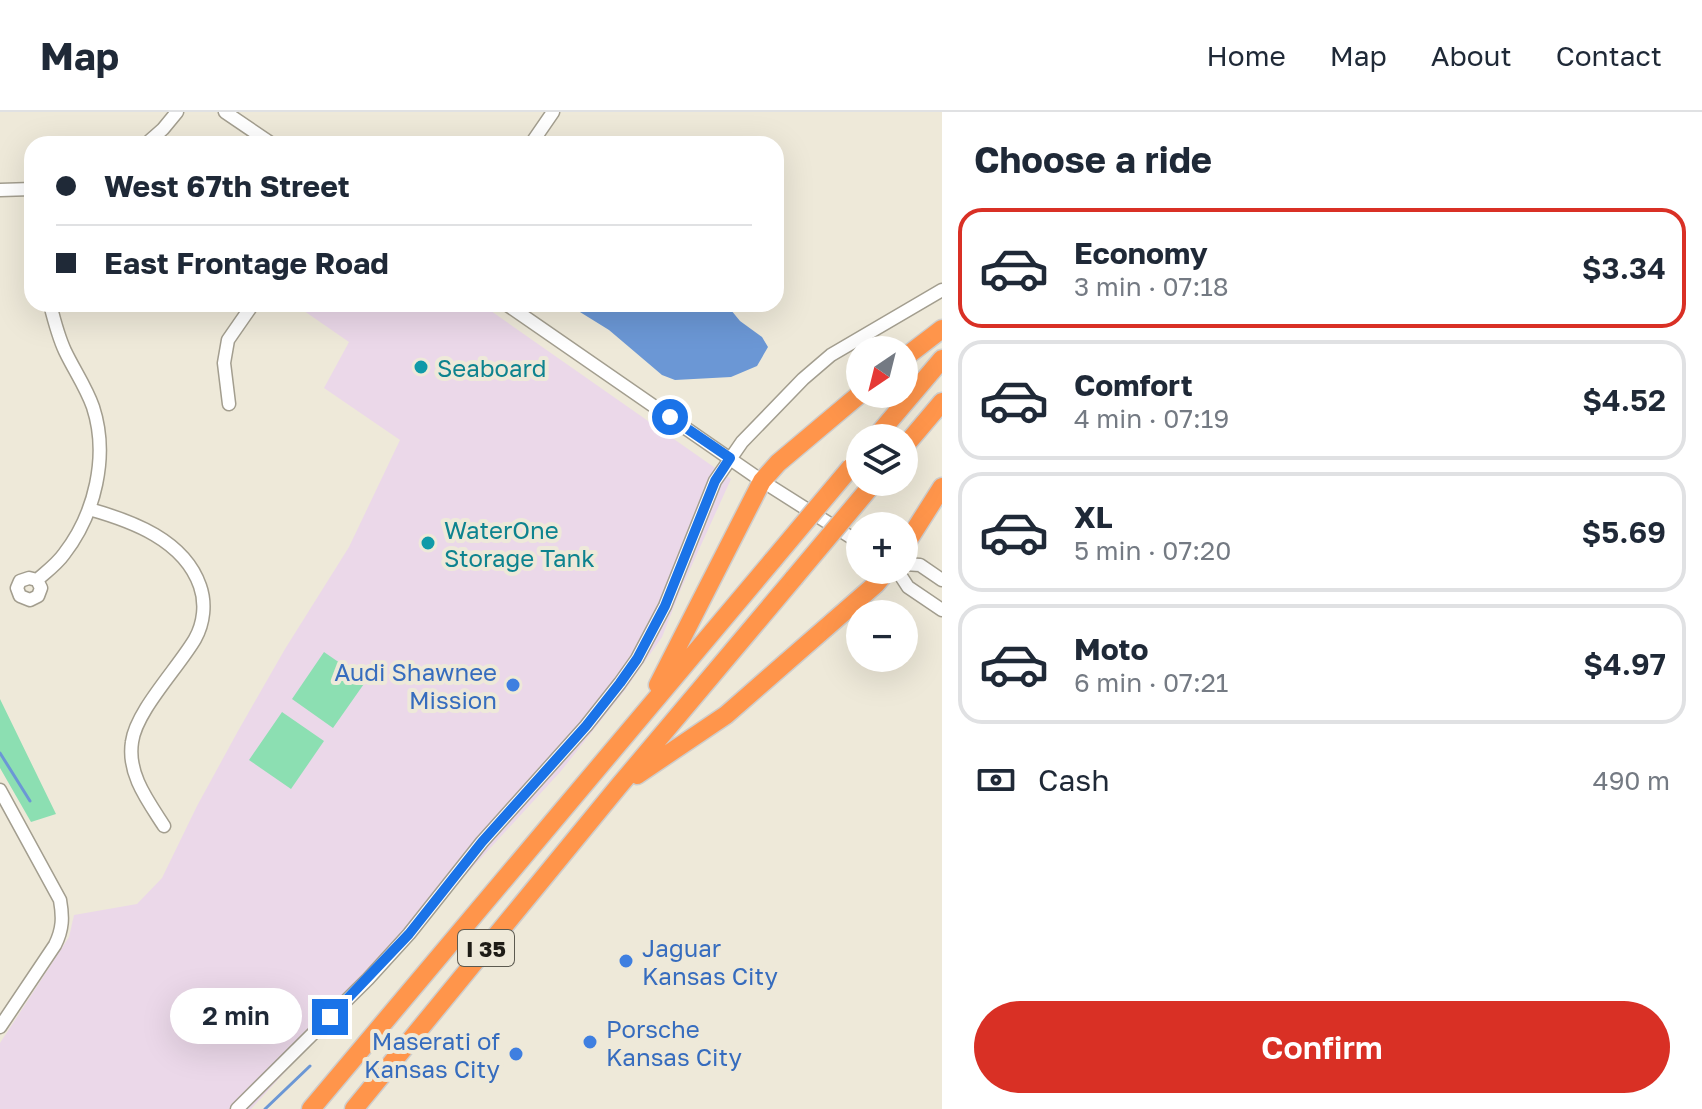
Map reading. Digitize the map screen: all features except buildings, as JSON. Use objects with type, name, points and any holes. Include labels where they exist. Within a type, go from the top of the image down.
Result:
[{"type":"highway","points":[[918,347],[942,329]]},
{"type":"highway","points":[[887,424],[942,359]]},
{"type":"highway","points":[[918,430],[942,402]]},
{"type":"highway","points":[[645,713],[762,481],[778,463],[846,406]]},
{"type":"highway","name":"I 35","points":[[311,1109],[846,473]]},
{"type":"highway","points":[[918,525],[942,487]]},
{"type":"highway","name":"I 35","points":[[354,1109],[618,787],[864,496]]},
{"type":"highway","points":[[618,787],[726,715],[876,584]]},
{"type":"street","points":[[155,136],[177,112]]},
{"type":"street","points":[[225,112],[260,136]]},
{"type":"street","points":[[536,136],[553,112]]},
{"type":"street","points":[[0,190],[24,189]]},
{"type":"street","points":[[237,1109],[409,934],[489,834],[586,726],[620,683],[637,659],[665,606],[715,481],[742,442],[803,379],[831,355],[942,290]]},
{"type":"street","points":[[37,580],[63,557],[76,538],[89,509],[99,472],[100,449],[93,409],[65,351],[53,312]]},
{"type":"street","points":[[229,404],[224,363],[228,340],[247,312]]},
{"type":"street","points":[[518,312],[762,481],[846,534]]},
{"type":"street","points":[[89,509],[151,532],[175,549],[196,575],[203,595],[204,612],[195,638],[136,726],[132,742],[134,773],[164,826]]},
{"type":"street","points":[[918,565],[942,580]]},
{"type":"street","points":[[906,584],[942,610]]},
{"type":"street","points":[[0,790],[56,891],[63,917],[55,945],[0,1027]]},
{"type":"shaded area","points":[[306,312],[492,312],[731,479],[662,637],[561,771],[251,1109],[0,1109],[0,1043],[69,937],[74,915],[137,904],[162,878],[238,731],[349,547],[400,440],[324,388],[349,342]]},
{"type":"green space","points":[[324,652],[366,681],[333,728],[292,699]]},
{"type":"green space","points":[[0,699],[56,814],[31,822],[0,768]]},
{"type":"green space","points":[[282,712],[324,741],[291,789],[249,760]]},
{"type":"water","points":[[580,312],[733,312],[762,337],[768,347],[757,366],[731,377],[675,380],[662,375],[609,330]]},
{"type":"waterway","points":[[0,753],[30,801]]},
{"type":"waterway","points":[[265,1109],[310,1066]]},
{"type":"place","name":"Seaboard","points":[[421,367]]},
{"type":"place","name":"WaterOne Storage Tank","points":[[428,543]]},
{"type":"place","name":"Audi Shawnee Mission","points":[[513,685]]},
{"type":"place","name":"Jaguar Kansas City","points":[[626,961]]},
{"type":"place","name":"Porsche Kansas City","points":[[590,1042]]},
{"type":"place","name":"Maserati of Kansas City","points":[[516,1054]]},
{"type":"route","points":[[330,1017],[409,934],[504,816],[586,726],[620,683],[652,633],[673,589],[715,481],[730,458],[670,417]]}]
